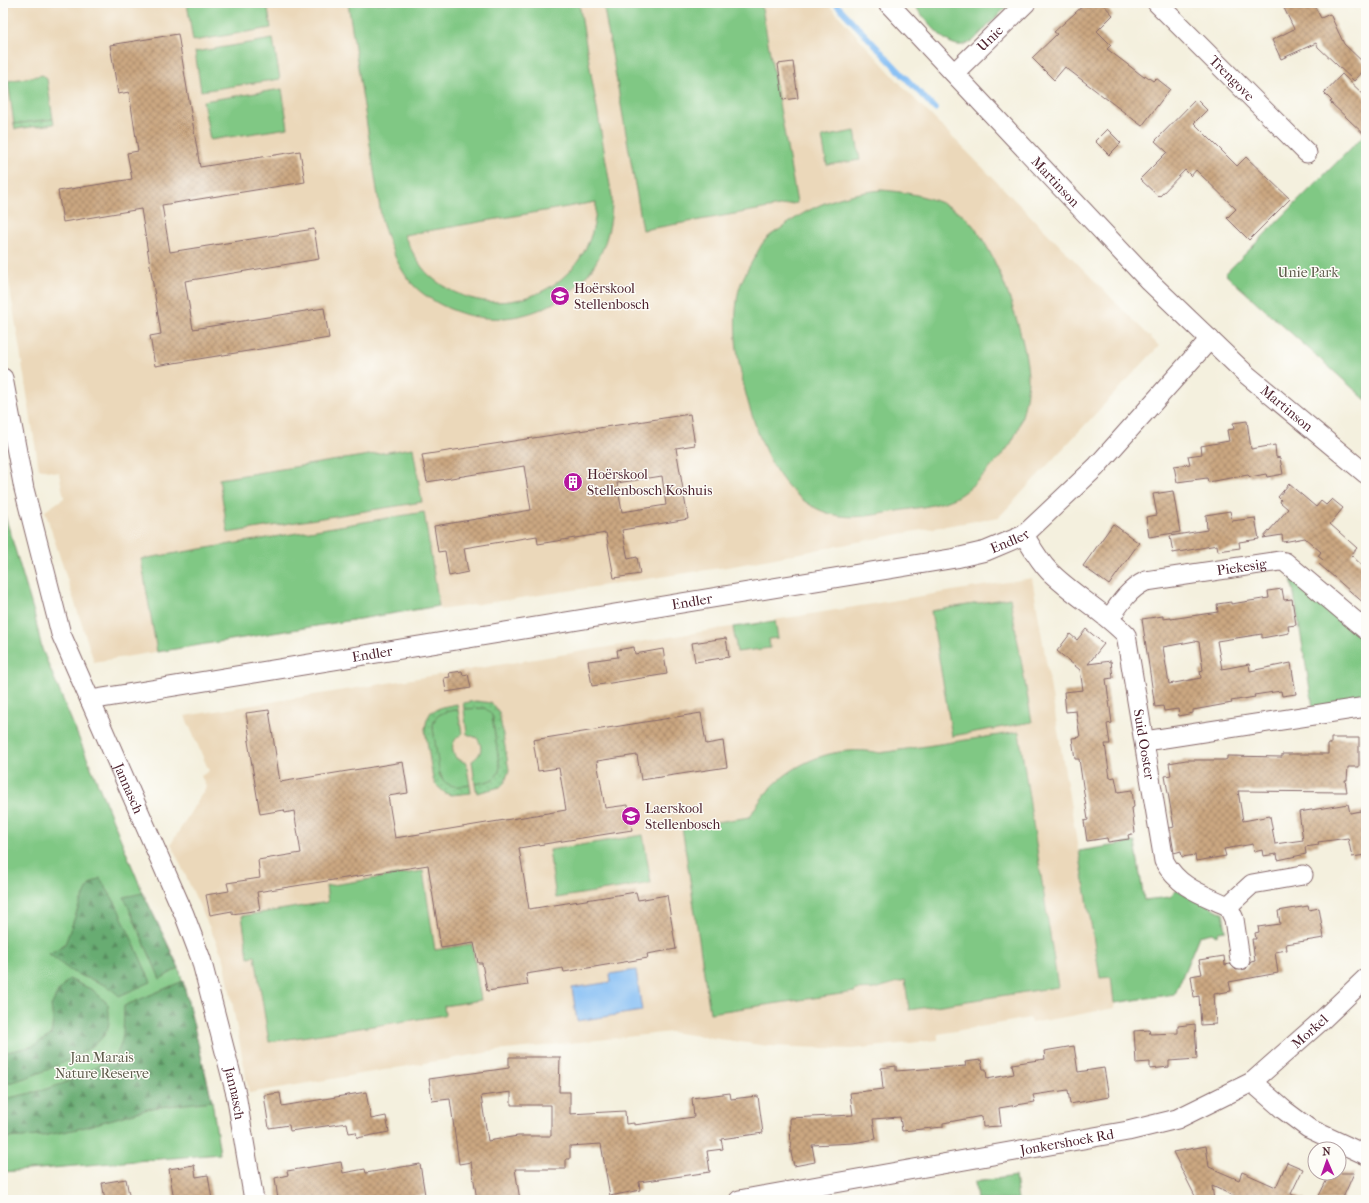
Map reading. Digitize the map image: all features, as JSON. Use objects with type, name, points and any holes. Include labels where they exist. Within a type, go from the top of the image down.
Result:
[{"type":"street","points":[[888,3],[954,73]]},
{"type":"street","name":"Unie","points":[[954,73],[1026,3]]},
{"type":"street","name":"Trengove","points":[[1157,3],[1308,153]]},
{"type":"street","name":"Martinson","points":[[954,73],[1149,281],[1247,375],[1366,474]]},
{"type":"street","name":"Endler","points":[[90,700],[956,558],[986,551],[1024,535],[1096,467],[1210,339]]},
{"type":"street","name":"Jannasch","points":[[3,378],[11,426],[27,502],[59,627],[184,914],[201,959],[236,1094],[254,1200]]},
{"type":"street","name":"Suid Ooster","points":[[1024,535],[1035,553],[1049,571],[1110,618],[1126,635],[1164,861],[1176,879],[1188,887],[1228,906]]},
{"type":"street","name":"Piekesig","points":[[1110,618],[1126,596],[1138,585],[1146,581],[1280,561],[1285,562],[1366,630]]},
{"type":"street","points":[[1145,741],[1366,707]]},
{"type":"street","points":[[1240,960],[1234,919],[1228,906],[1252,884],[1303,875]]},
{"type":"street","name":"Morkel","points":[[1252,1082],[1320,1022],[1366,978]]},
{"type":"street","points":[[1252,1082],[1284,1110],[1308,1128],[1366,1155]]},
{"type":"street","name":"Jonkershoek Rd","points":[[739,1200],[1128,1131],[1177,1119],[1252,1082]]},
{"type":"shaded area","name":"Hoërskool Stellenbosch","points":[[3,3],[827,3],[905,89],[1159,346],[999,517],[910,532],[733,566],[440,610],[439,606],[94,662],[45,511],[64,498],[59,473],[39,469],[3,245]]},
{"type":"shaded area","name":"Laerskool Stellenbosch","points":[[1032,578],[1100,978],[1111,976],[1115,1008],[1031,1023],[1030,1018],[938,1034],[938,1040],[852,1049],[768,1046],[671,1032],[496,1051],[249,1093],[224,959],[171,844],[206,787],[201,776],[209,771],[185,716]]},
{"type":"green space","points":[[187,3],[267,3],[271,28],[193,41]]},
{"type":"green space","points":[[348,3],[579,3],[612,197],[611,216],[607,236],[599,258],[586,276],[570,292],[551,304],[531,313],[509,318],[486,318],[464,314],[433,301],[413,285],[403,272],[396,259],[382,222]],"holes":[[[596,202],[592,233],[580,259],[561,279],[538,293],[511,301],[484,301],[456,293],[426,272],[415,257],[404,235]]]},
{"type":"green space","points":[[603,3],[761,3],[797,203],[643,230]]},
{"type":"green space","points":[[912,3],[1010,3],[974,40],[967,44],[959,45],[949,42],[943,38]]},
{"type":"green space","points":[[273,39],[280,79],[201,91],[195,52]]},
{"type":"green space","points":[[43,75],[47,79],[53,119],[14,124],[8,81]]},
{"type":"green space","points":[[282,89],[288,128],[210,140],[203,101]]},
{"type":"green space","points":[[53,119],[54,124],[17,129],[15,129],[14,124]]},
{"type":"green space","points":[[855,131],[860,160],[827,165],[822,137]]},
{"type":"green space","name":"Unie Park","points":[[1366,133],[1366,400],[1225,274]]},
{"type":"green space","points":[[881,190],[914,194],[946,205],[965,217],[976,229],[998,269],[1008,293],[1023,342],[1027,363],[1027,388],[1022,417],[1011,443],[988,470],[966,491],[952,499],[932,505],[876,515],[854,517],[833,515],[812,506],[799,497],[780,476],[765,450],[750,409],[740,369],[736,342],[737,301],[740,285],[745,275],[762,244],[770,235],[797,217],[819,205],[855,194]]},
{"type":"green space","points":[[413,448],[422,502],[228,533],[219,479]]},
{"type":"green space","name":"Jan Marais Nature Reserve","points":[[3,509],[34,613],[42,649],[143,893],[179,968],[212,1101],[220,1154],[3,1172]]},
{"type":"green space","points":[[424,512],[439,606],[157,652],[141,559]]},
{"type":"green space","points":[[1291,577],[1366,641],[1366,698],[1313,707]]},
{"type":"green space","points":[[1010,598],[1032,722],[952,736],[931,611]]},
{"type":"green space","points":[[775,621],[778,638],[769,639],[770,648],[737,652],[733,627]]},
{"type":"green space","points":[[476,701],[491,703],[499,712],[509,770],[505,782],[500,787],[477,793],[475,784],[491,780],[497,776],[500,768],[492,715],[485,708],[464,709],[463,703]]},
{"type":"green space","points":[[457,704],[458,710],[445,712],[435,719],[433,728],[440,776],[449,785],[470,785],[471,793],[451,795],[445,793],[435,784],[433,779],[425,729],[427,719],[431,712],[442,707]]},
{"type":"green space","points":[[485,708],[492,715],[500,768],[497,776],[491,780],[475,784],[472,761],[478,756],[481,748],[477,738],[467,734],[464,709]]},
{"type":"green space","points":[[458,710],[462,734],[454,742],[453,751],[456,758],[466,763],[470,785],[456,787],[448,785],[441,775],[437,759],[433,728],[435,719],[438,716],[445,712]]},
{"type":"green space","points":[[1019,732],[1058,987],[909,1010],[905,980],[875,989],[855,990],[855,992],[710,1013],[682,827],[750,817],[760,800],[788,773],[804,763],[822,756],[841,752],[860,751],[880,753]]},
{"type":"green space","points":[[643,835],[651,883],[556,898],[549,850]]},
{"type":"green space","points":[[1135,842],[1144,900],[1170,897],[1177,890],[1223,913],[1226,931],[1219,932],[1216,936],[1212,933],[1199,936],[1175,994],[1114,1003],[1111,977],[1100,978],[1079,851]]},
{"type":"green space","points":[[423,871],[435,950],[472,944],[481,1000],[444,1006],[445,1015],[269,1042],[255,956],[248,957],[242,916],[328,902],[326,886]]},
{"type":"green space","points":[[100,878],[116,904],[151,982],[119,996],[105,985],[73,972],[49,954],[65,944],[80,903],[90,884]]},
{"type":"green space","points":[[143,893],[179,968],[160,979],[124,897]]},
{"type":"green space","points":[[69,979],[93,990],[108,1004],[109,1023],[105,1034],[98,1042],[73,1058],[42,1072],[14,1082],[3,1084],[3,1053],[33,1046],[51,1035],[53,1020],[51,1006],[58,992]]},
{"type":"green space","points":[[183,981],[212,1101],[152,1108],[78,1129],[42,1136],[3,1138],[3,1099],[43,1090],[68,1082],[92,1070],[118,1051],[122,1041],[124,1006]]},
{"type":"green space","points":[[1015,1176],[1018,1200],[977,1200],[975,1182]]},
{"type":"water","points":[[636,970],[642,1011],[577,1021],[572,988],[611,982],[610,974]]},
{"type":"building","points":[[1086,3],[1102,3],[1113,15],[1097,31],[1111,45],[1107,49],[1144,77],[1145,75],[1153,81],[1156,78],[1170,89],[1142,126],[1065,67],[1054,80],[1032,58],[1057,34],[1054,32]]},
{"type":"building","points":[[1294,3],[1313,3],[1321,18],[1330,14],[1344,44],[1366,65],[1366,68],[1354,81],[1318,47],[1316,43],[1281,59],[1272,40],[1294,29],[1284,8]]},
{"type":"building","points":[[178,34],[200,167],[300,151],[305,182],[162,205],[170,252],[314,229],[319,259],[185,281],[193,329],[324,308],[329,338],[155,366],[150,336],[161,334],[141,209],[63,222],[58,191],[132,179],[127,153],[138,151],[129,92],[118,94],[110,45]]},
{"type":"building","points":[[793,62],[798,98],[783,100],[778,64]]},
{"type":"building","points":[[1342,74],[1366,97],[1366,136],[1330,102],[1332,101],[1324,93]]},
{"type":"building","points":[[1196,99],[1207,110],[1194,123],[1237,166],[1246,157],[1290,199],[1249,240],[1227,218],[1236,209],[1196,170],[1191,176],[1185,170],[1159,197],[1140,179],[1167,152],[1155,141]]},
{"type":"building","points":[[1107,129],[1121,143],[1109,155],[1095,141]]},
{"type":"building","name":"Hoërskool Stellenbosch Koshuis","points":[[690,414],[695,445],[676,448],[688,519],[622,530],[628,559],[637,557],[640,574],[614,578],[606,533],[538,544],[537,536],[464,548],[468,572],[449,576],[445,551],[438,552],[434,526],[531,510],[524,466],[427,482],[422,455]],"holes":[[[662,476],[666,505],[622,512],[617,483]]]},
{"type":"building","points":[[1247,421],[1251,449],[1275,445],[1276,457],[1280,458],[1283,474],[1267,477],[1266,474],[1250,477],[1248,475],[1208,482],[1207,478],[1177,482],[1174,466],[1190,464],[1188,456],[1202,454],[1201,446],[1229,441],[1227,430],[1234,429],[1233,423]]},
{"type":"building","points":[[1289,484],[1316,507],[1321,501],[1326,505],[1332,499],[1343,508],[1330,524],[1357,548],[1351,555],[1366,569],[1366,605],[1319,564],[1323,560],[1318,556],[1321,552],[1305,538],[1283,542],[1282,535],[1263,538],[1288,509],[1280,502],[1281,500],[1278,497]]},
{"type":"building","points":[[1173,491],[1180,532],[1149,537],[1146,517],[1157,515],[1153,494]]},
{"type":"building","points":[[1230,511],[1232,521],[1255,518],[1259,539],[1239,542],[1240,548],[1218,551],[1217,545],[1173,553],[1170,536],[1207,530],[1206,515]]},
{"type":"building","points":[[1113,524],[1139,543],[1109,585],[1083,566]]},
{"type":"building","points":[[1282,589],[1284,600],[1292,599],[1296,625],[1288,626],[1289,633],[1262,638],[1262,634],[1217,641],[1222,669],[1249,664],[1250,671],[1291,663],[1296,694],[1282,696],[1281,691],[1254,695],[1255,697],[1193,710],[1193,713],[1179,716],[1178,709],[1164,711],[1163,706],[1155,707],[1142,619],[1163,616],[1163,619],[1171,619],[1218,612],[1217,604],[1231,602],[1231,604],[1269,598],[1268,591]],"holes":[[[1195,641],[1199,642],[1203,670],[1200,671],[1201,678],[1169,684],[1163,647]]]},
{"type":"building","points":[[1086,629],[1104,644],[1088,664],[1111,661],[1113,678],[1106,679],[1112,723],[1107,724],[1110,744],[1105,744],[1110,778],[1115,777],[1118,792],[1132,790],[1134,807],[1132,808],[1135,833],[1128,835],[1129,839],[1108,842],[1107,838],[1087,841],[1084,821],[1088,820],[1079,759],[1075,759],[1072,738],[1080,737],[1076,711],[1066,712],[1064,692],[1083,690],[1080,670],[1057,651],[1070,634],[1077,640]]},
{"type":"building","points":[[726,638],[729,657],[695,662],[692,643]]},
{"type":"building","points":[[634,647],[635,654],[663,649],[667,674],[592,686],[588,661],[618,657],[617,650]]},
{"type":"building","points":[[462,671],[463,675],[468,674],[471,688],[446,692],[444,678],[450,677],[449,673]]},
{"type":"building","points":[[269,710],[280,782],[403,762],[408,793],[388,796],[395,838],[566,810],[559,768],[538,771],[533,740],[701,713],[706,744],[723,741],[727,767],[641,780],[637,755],[597,761],[605,808],[628,805],[632,830],[519,848],[529,909],[636,892],[638,900],[667,895],[676,949],[647,954],[648,958],[564,972],[563,968],[526,974],[528,985],[487,991],[482,963],[478,963],[474,943],[441,948],[428,865],[257,892],[260,910],[232,914],[232,911],[210,915],[206,895],[229,891],[227,883],[260,878],[258,860],[301,853],[294,811],[285,813],[284,810],[260,814],[248,741],[250,740],[246,713]]},
{"type":"building","points":[[1331,738],[1359,738],[1359,767],[1348,767],[1347,780],[1345,780],[1347,792],[1238,791],[1243,821],[1270,816],[1275,844],[1303,840],[1299,812],[1348,804],[1350,813],[1366,810],[1366,855],[1352,857],[1348,838],[1318,842],[1319,845],[1305,847],[1306,854],[1278,860],[1277,854],[1263,856],[1262,850],[1254,852],[1253,844],[1224,849],[1226,856],[1196,861],[1195,855],[1182,857],[1181,851],[1174,853],[1170,828],[1174,827],[1165,776],[1171,775],[1169,763],[1186,760],[1225,760],[1227,759],[1227,756],[1282,757],[1282,754],[1328,754],[1328,744],[1331,744]]},
{"type":"building","points":[[1308,906],[1309,910],[1319,908],[1324,938],[1286,944],[1287,950],[1275,952],[1278,973],[1229,982],[1231,991],[1214,994],[1216,1024],[1201,1025],[1199,996],[1194,997],[1191,976],[1202,974],[1199,960],[1224,956],[1225,965],[1230,964],[1236,970],[1246,969],[1251,962],[1255,961],[1252,939],[1256,939],[1255,933],[1259,932],[1258,927],[1280,924],[1278,911]]},
{"type":"building","points":[[1195,1024],[1197,1059],[1169,1061],[1169,1067],[1150,1069],[1150,1062],[1136,1063],[1134,1031],[1149,1030],[1150,1034],[1178,1033],[1178,1026]]},
{"type":"building","points":[[1074,1046],[1078,1072],[1104,1068],[1109,1097],[1070,1104],[1068,1090],[1033,1095],[1035,1102],[999,1108],[1001,1126],[983,1127],[982,1116],[943,1123],[943,1127],[902,1131],[900,1117],[873,1119],[876,1139],[853,1143],[812,1145],[815,1162],[794,1166],[791,1153],[790,1118],[853,1115],[850,1093],[883,1089],[881,1068],[896,1066],[896,1071],[966,1066],[965,1062],[981,1060],[983,1069],[986,1069],[987,1079],[1014,1074],[1012,1064],[1045,1059],[1044,1051]]},
{"type":"building","points":[[509,1057],[560,1057],[559,1092],[570,1092],[570,1114],[625,1111],[626,1124],[634,1123],[634,1125],[694,1117],[692,1098],[730,1093],[731,1099],[758,1096],[763,1133],[721,1139],[723,1149],[707,1151],[710,1172],[639,1182],[640,1190],[610,1196],[601,1144],[570,1146],[570,1159],[566,1159],[566,1169],[515,1169],[520,1200],[477,1200],[471,1162],[459,1164],[450,1099],[432,1101],[429,1079],[509,1068]],"holes":[[[511,1092],[511,1105],[551,1105],[551,1136],[518,1136],[488,1141],[481,1096]]]},
{"type":"building","points":[[366,1092],[371,1119],[386,1116],[389,1132],[357,1138],[356,1132],[349,1133],[347,1123],[290,1131],[289,1125],[269,1128],[264,1095],[280,1093],[282,1106]]},
{"type":"building","points":[[1206,1146],[1209,1167],[1239,1180],[1242,1172],[1276,1187],[1287,1162],[1303,1169],[1291,1194],[1305,1200],[1243,1200],[1212,1186],[1214,1200],[1197,1200],[1173,1152]]},
{"type":"building","points":[[341,1162],[343,1173],[365,1169],[366,1173],[420,1164],[425,1195],[393,1200],[278,1200],[275,1178],[288,1175],[287,1171]]},
{"type":"building","points":[[194,1165],[196,1177],[208,1175],[212,1200],[174,1200],[169,1169]]},
{"type":"building","points":[[1347,1173],[1354,1173],[1342,1200],[1317,1200],[1326,1181],[1347,1181]]},
{"type":"building","points":[[126,1179],[130,1200],[105,1200],[102,1183]]},
{"type":"waterway","points":[[835,3],[935,109]]},
{"type":"place","name":"Hoërskool Stellenbosch","points":[[560,296]]},
{"type":"place","name":"Hoërskool Stellenbosch Koshuis","points":[[573,482]]},
{"type":"place","name":"Laerskool Stellenbosch","points":[[631,816]]}]
